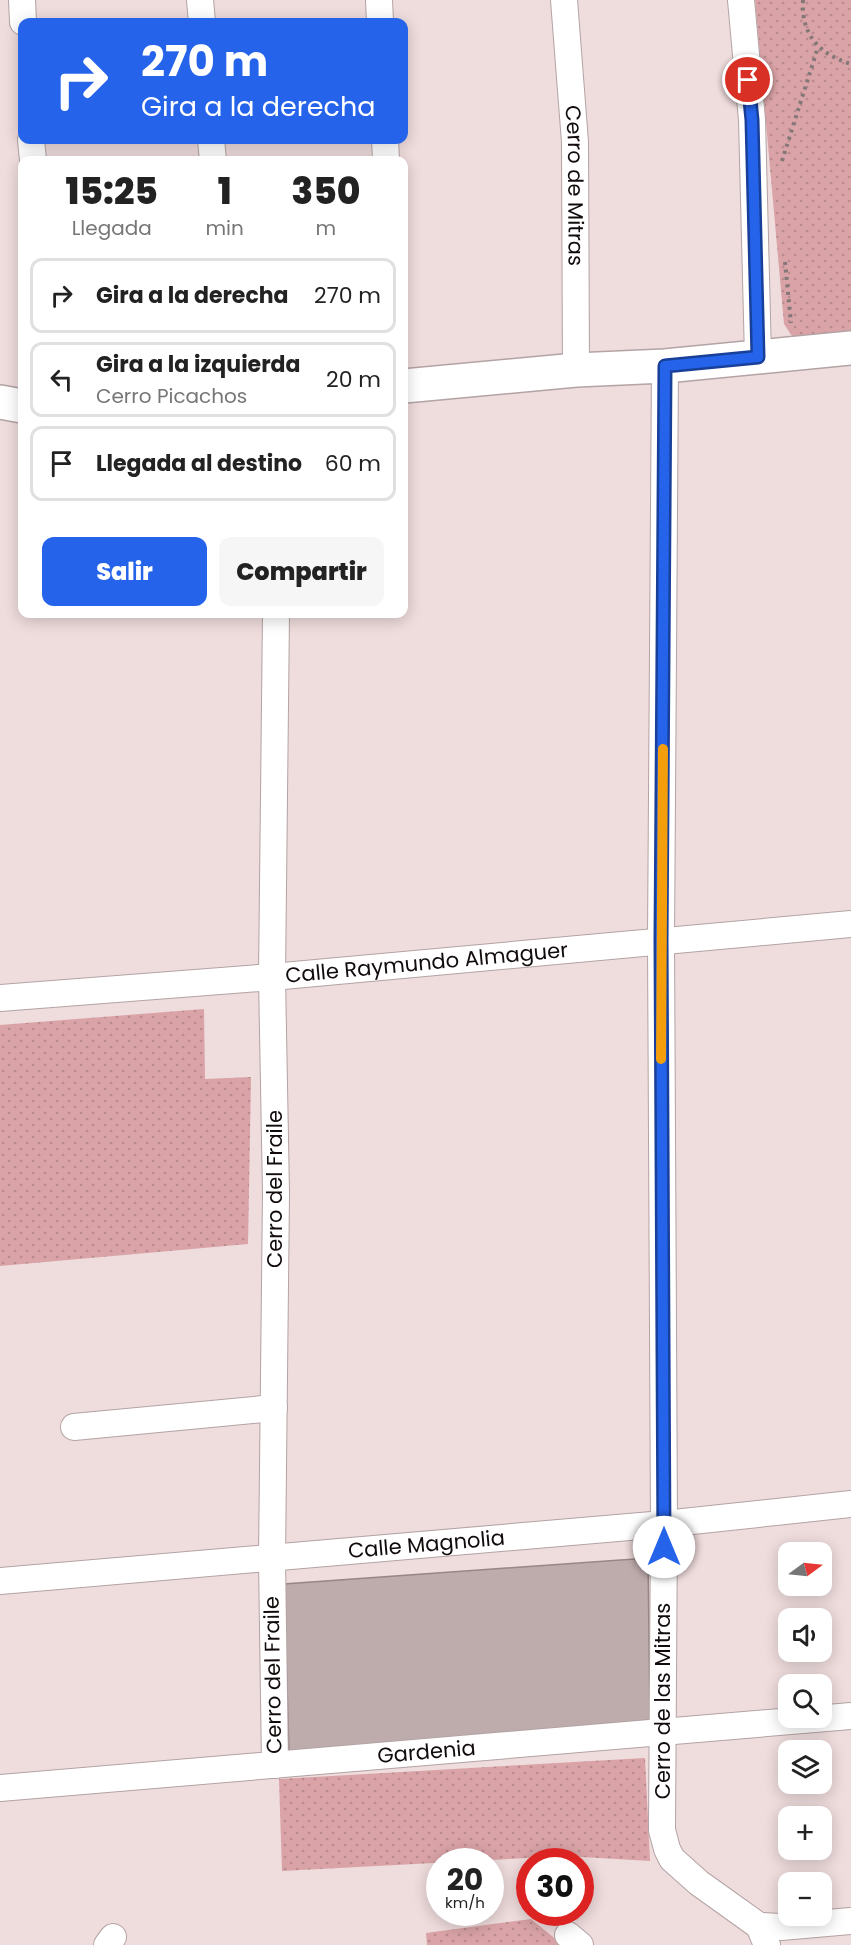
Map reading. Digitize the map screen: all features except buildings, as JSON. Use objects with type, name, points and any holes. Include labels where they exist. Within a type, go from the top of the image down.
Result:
[{"type":"street","points":[[22,0],[23,18]]},
{"type":"street","points":[[200,0],[202,18]]},
{"type":"street","points":[[379,0],[380,18]]},
{"type":"street","name":"Cerro de Mitras","points":[[564,0],[575,142],[576,370]]},
{"type":"street","points":[[741,0],[752,120],[758,357]]},
{"type":"street","points":[[408,386],[576,370],[665,366],[851,348]]},
{"type":"street","name":"Cerro de las Mitras","points":[[665,366],[661,940],[664,1524],[662,1830],[672,1859],[763,1935]]},
{"type":"street","points":[[0,402],[18,405]]},
{"type":"street","name":"Cerro del Fraile","points":[[274,1765],[272,1559],[276,1193],[272,977],[276,618]]},
{"type":"street","name":"Calle Raymundo Almaguer","points":[[0,998],[272,977],[851,924]]},
{"type":"street","points":[[74,1427],[274,1408]]},
{"type":"street","name":"Calle Magnolia","points":[[0,1581],[664,1524],[851,1504]]},
{"type":"street","name":"Gardenia","points":[[0,1788],[851,1716]]},
{"type":"street","points":[[763,1935],[781,1927],[851,1921]]},
{"type":"path","points":[[803,0],[802,13],[807,32],[818,47],[834,59],[851,64]]},
{"type":"path","points":[[781,164],[818,47]]},
{"type":"shaded area","points":[[755,0],[851,0],[851,333],[794,339],[784,324]]},
{"type":"shaded area","points":[[204,1009],[205,1079],[251,1077],[248,1244],[0,1266],[0,1025]]},
{"type":"shaded area","points":[[645,1758],[650,1861],[594,1858],[594,1848],[516,1848],[516,1859],[504,1859],[504,1848],[426,1848],[426,1863],[282,1871],[279,1779]]},
{"type":"shaded area","points":[[516,1921],[516,1926],[540,1926],[563,1945],[427,1945],[426,1933],[478,1926],[504,1926],[504,1923]]},
{"type":"slow traffic","points":[[661,1059],[663,749]]},
{"type":"route","points":[[664,1547],[661,940],[665,366],[758,357],[752,120],[748,80]]}]
